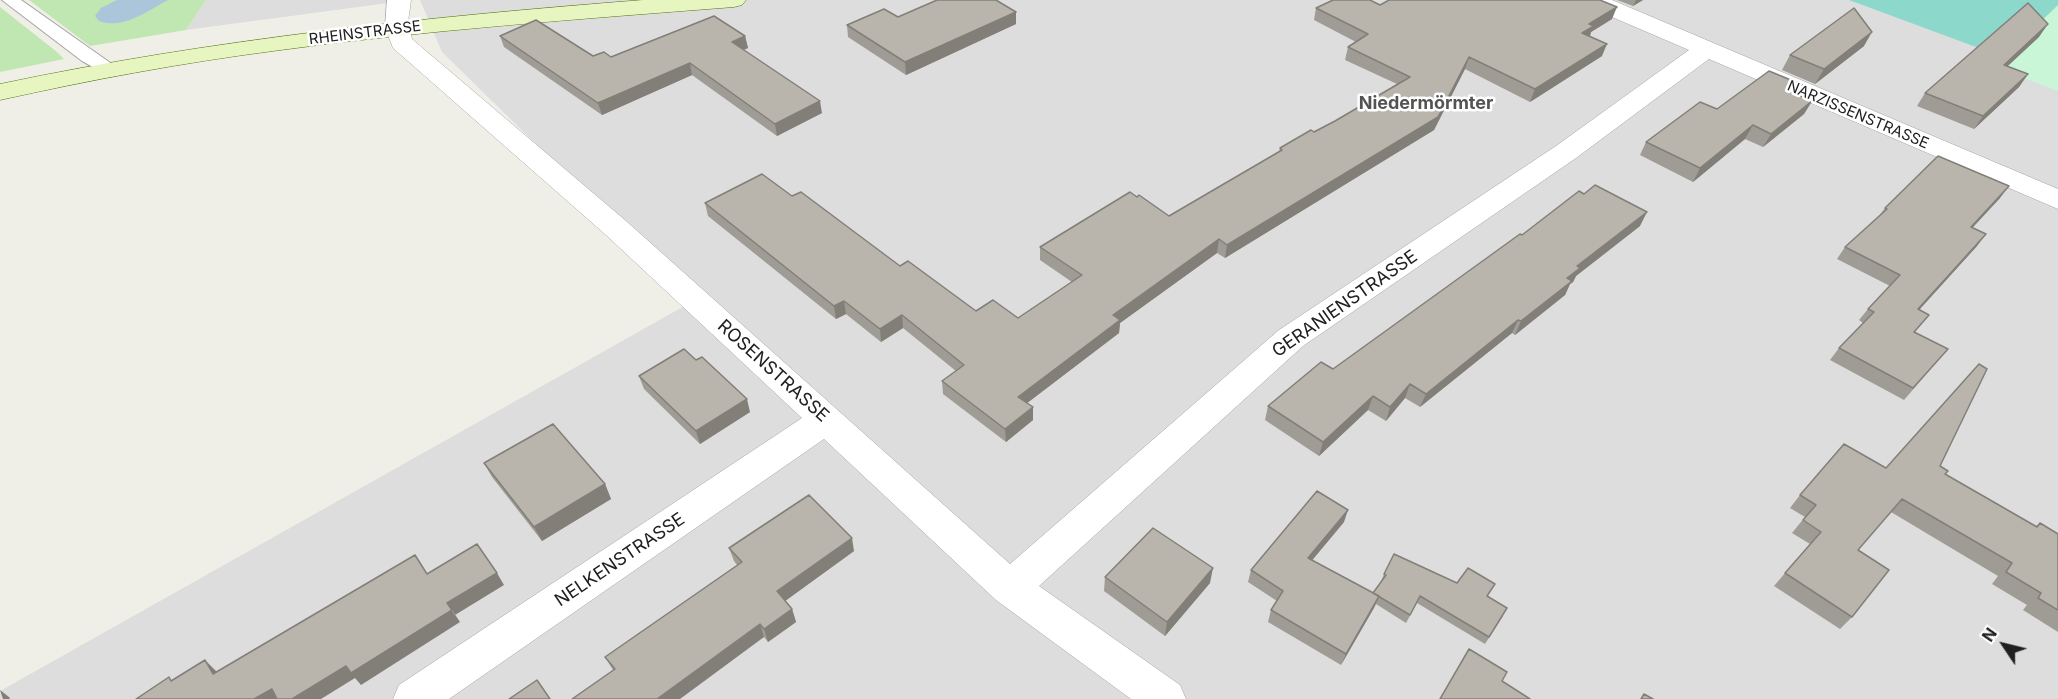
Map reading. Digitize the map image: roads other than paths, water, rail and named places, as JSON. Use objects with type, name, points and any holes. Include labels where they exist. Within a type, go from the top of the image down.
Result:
[{"type":"main road","name":"RHEINSTRASSE","points":[[0,92],[398,14],[734,0]]},
{"type":"street","name":"NARZISSENSTRASSE","points":[[1592,0],[2058,200]]},
{"type":"street","name":"ROSENSTRASSE","points":[[398,14],[397,34],[402,43],[616,228],[1010,588],[1165,699]]},
{"type":"street","name":"GERANIENSTRASSE","points":[[1010,588],[1291,338],[1566,152],[1705,50]]},
{"type":"street","name":"NELKENSTRASSE","points":[[414,699],[826,420]]},
{"type":"lane","points":[[10,0],[88,57],[110,69]]},
{"type":"district","name":"Niedermörmter","points":[[1426,104]]}]
